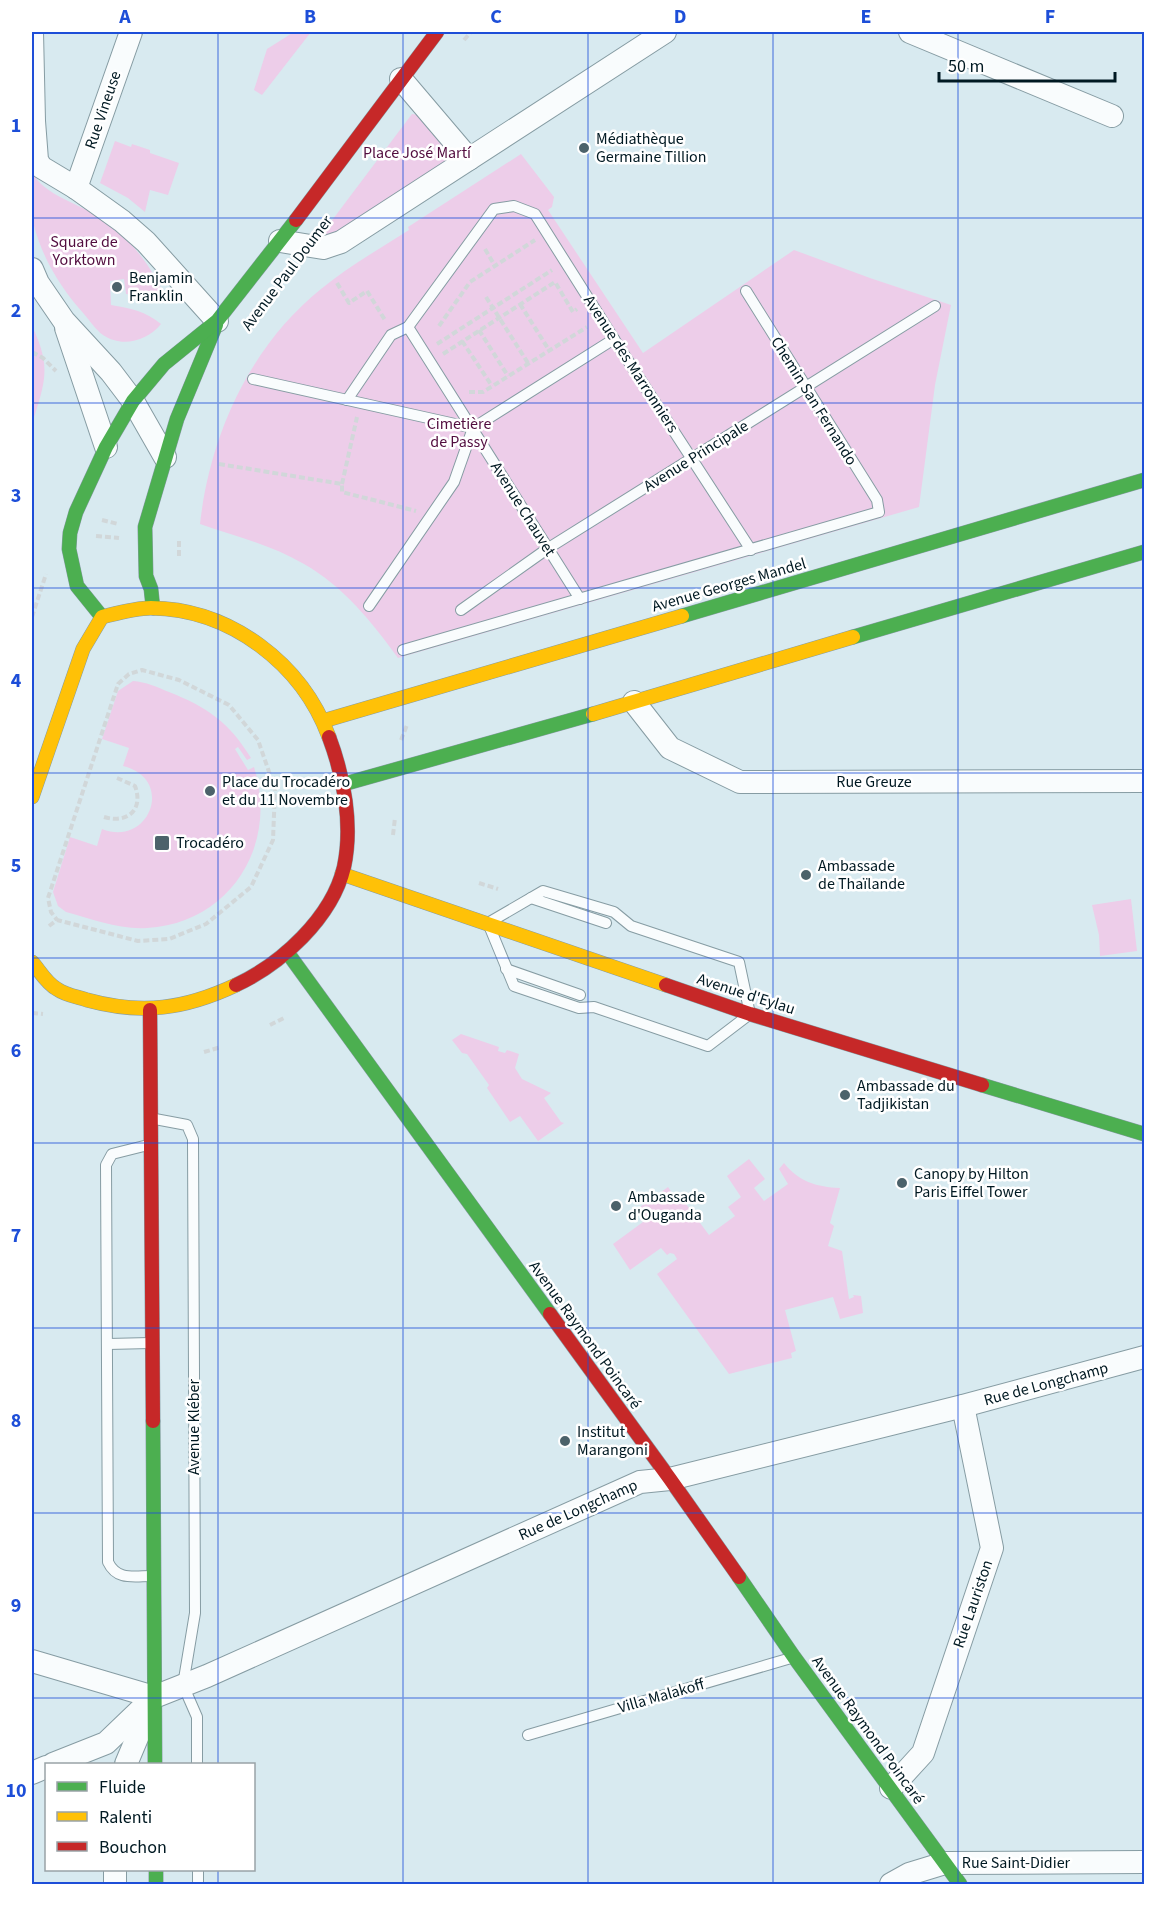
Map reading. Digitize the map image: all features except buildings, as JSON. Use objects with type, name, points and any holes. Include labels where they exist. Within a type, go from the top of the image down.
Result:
[{"type":"main road","name":"Avenue Paul Doumer","points":[[102,617],[77,586],[69,549],[70,533],[76,512],[106,447],[133,401],[164,364],[217,321],[280,242],[437,32]]},
{"type":"main road","name":"Avenue Paul Doumer","points":[[153,608],[151,589],[146,576],[144,541],[146,527],[177,419],[217,321]]},
{"type":"main road","name":"Avenue Georges Mandel","points":[[323,721],[1144,480]]},
{"type":"main road","points":[[344,784],[634,702],[1144,552]]},
{"type":"main road","points":[[32,797],[83,649],[102,617],[153,608],[206,618],[234,628],[275,657],[293,676],[323,721],[344,784],[347,830],[342,874],[324,911],[307,933],[287,952],[255,976],[227,990],[190,1003],[150,1010],[122,1009],[56,990],[38,995]]},
{"type":"main road","name":"Avenue d'Eylau","points":[[342,874],[750,1014],[1144,1134]]},
{"type":"main road","name":"Avenue Raymond Poincaré","points":[[287,952],[670,1479],[794,1657],[960,1884]]},
{"type":"main road","points":[[32,962],[56,990]]},
{"type":"main road","points":[[150,1010],[155,1763]]},
{"type":"street","points":[[32,32],[37,160],[41,167],[76,188],[122,221],[146,242],[217,321]]},
{"type":"street","name":"Rue Vineuse","points":[[76,188],[131,32]]},
{"type":"street","points":[[280,242],[323,249],[341,242],[665,32]]},
{"type":"street","points":[[910,32],[947,38],[1112,116]]},
{"type":"street","points":[[401,79],[469,159]]},
{"type":"street","points":[[32,269],[38,283],[64,321],[111,372],[133,401],[165,457]]},
{"type":"street","points":[[64,321],[106,447]]},
{"type":"street","name":"Rue Greuze","points":[[634,702],[670,748],[740,782],[1144,781]]},
{"type":"street","name":"Rue de Longchamp","points":[[55,1763],[106,1743],[154,1697],[640,1482],[670,1479],[963,1406],[1144,1357]]},
{"type":"street","name":"Rue Lauriston","points":[[891,1788],[923,1753],[992,1548],[963,1406]]},
{"type":"street","points":[[32,1661],[154,1697],[126,1763]]},
{"type":"street","name":"Rue Saint-Didier","points":[[891,1884],[909,1874],[945,1863],[1144,1862]]},
{"type":"lane","name":"Avenue des Marronniers","points":[[408,327],[494,208],[514,206],[534,214],[751,550]]},
{"type":"lane","name":"Chemin San Fernando","points":[[746,291],[877,501],[879,512],[751,550]]},
{"type":"lane","name":"Avenue Principale","points":[[461,610],[547,549],[934,306]]},
{"type":"lane","points":[[347,400],[394,334],[408,327]]},
{"type":"lane","name":"Avenue Chauvet","points":[[408,327],[580,599]]},
{"type":"lane","points":[[369,606],[454,482],[473,428],[614,339]]},
{"type":"lane","points":[[254,379],[473,428]]},
{"type":"lane","points":[[403,650],[751,550]]},
{"type":"lane","points":[[543,891],[614,912],[632,926],[739,962],[750,1014],[708,1046],[594,1007],[579,1008],[514,986],[488,923],[531,898],[543,891]]},
{"type":"lane","points":[[531,898],[606,923]]},
{"type":"lane","points":[[506,969],[580,995]]},
{"type":"lane","name":"Avenue Kléber","points":[[151,1118],[187,1125],[193,1139],[195,1613],[183,1685]]},
{"type":"lane","points":[[151,1144],[112,1154],[106,1165],[108,1562],[112,1571],[122,1576],[154,1576]]},
{"type":"lane","points":[[108,1344],[151,1342]]},
{"type":"lane","name":"Villa Malakoff","points":[[528,1735],[794,1657]]},
{"type":"lane","points":[[183,1685],[197,1717],[197,1763]]},
{"type":"path","points":[[459,47],[471,32]]},
{"type":"path","points":[[439,326],[470,282],[546,233]]},
{"type":"path","points":[[486,252],[495,266]]},
{"type":"path","points":[[424,352],[565,262]]},
{"type":"path","points":[[442,354],[555,282],[573,312],[590,301]]},
{"type":"path","points":[[337,283],[349,303],[367,291],[394,334]]},
{"type":"path","points":[[486,297],[528,363]]},
{"type":"path","points":[[520,304],[549,350]]},
{"type":"path","points":[[467,393],[483,392],[601,318]]},
{"type":"path","points":[[479,330],[508,376]]},
{"type":"path","points":[[462,341],[492,386]]},
{"type":"path","points":[[436,344],[449,364]]},
{"type":"path","points":[[32,351],[57,372]]},
{"type":"path","points":[[360,403],[342,492],[431,515]]},
{"type":"path","points":[[219,464],[342,484]]},
{"type":"path","points":[[93,518],[125,526]]},
{"type":"path","points":[[94,536],[123,538]]},
{"type":"path","points":[[179,541],[179,558]]},
{"type":"path","points":[[142,670],[179,680],[229,705],[258,740],[275,789],[273,840],[251,886],[206,924],[169,939],[138,942],[57,920],[51,912],[48,898],[118,684],[129,674],[142,670]]},
{"type":"path","points":[[400,743],[407,724]]},
{"type":"path","points":[[104,817],[120,820],[129,817],[136,806],[138,796],[135,786],[117,778]]},
{"type":"path","points":[[393,835],[395,818]]},
{"type":"path","points":[[479,883],[498,889]]},
{"type":"path","points":[[49,926],[57,920]]},
{"type":"path","points":[[270,1025],[286,1017]]},
{"type":"path","points":[[204,1052],[221,1047]]},
{"type":"green space","points":[[294,32],[311,32],[262,95],[254,90],[267,49]]},
{"type":"green space","name":"Place José Martí","points":[[412,114],[419,115],[452,155],[451,163],[331,238],[326,235],[324,231]]},
{"type":"green space","points":[[115,141],[131,147],[132,144],[150,150],[150,153],[179,163],[168,195],[150,190],[145,212],[128,198],[100,183]]},
{"type":"green space","name":"Cimetière de Passy","points":[[521,154],[554,197],[552,207],[548,210],[643,353],[794,250],[951,305],[935,385],[919,507],[398,658],[356,606],[318,573],[279,551],[200,524],[213,458],[224,426],[254,365],[274,337],[296,312],[331,281],[409,230],[408,227]]},
{"type":"green space","name":"Square de Yorktown","points":[[32,171],[44,187],[106,221],[140,255],[154,275],[165,297],[156,303],[126,294],[124,279],[110,281],[111,305],[143,313],[161,324],[149,335],[126,342],[103,335],[75,304],[60,283],[41,248],[33,222]]},
{"type":"green space","points":[[32,326],[42,353],[44,375],[32,424]]},
{"type":"green space","points":[[133,681],[151,685],[183,698],[206,710],[225,725],[251,758],[247,760],[238,747],[235,749],[248,770],[254,767],[260,796],[260,824],[253,851],[241,875],[224,895],[202,912],[176,923],[147,928],[116,926],[66,912],[58,906],[53,892],[70,837],[97,846],[102,829],[119,832],[133,829],[143,821],[150,810],[152,797],[149,784],[139,773],[123,766],[129,748],[102,739],[118,691]]},
{"type":"green space","points":[[1131,899],[1137,951],[1100,956],[1099,935],[1092,905]]},
{"type":"green space","points":[[461,1034],[499,1047],[498,1051],[505,1053],[507,1050],[519,1054],[515,1068],[522,1079],[551,1093],[544,1098],[564,1123],[538,1141],[520,1116],[510,1122],[487,1088],[489,1085],[467,1054],[462,1053],[452,1040]]},
{"type":"green space","points":[[749,1159],[765,1179],[754,1188],[764,1201],[788,1184],[779,1169],[784,1163],[802,1179],[840,1188],[830,1223],[834,1226],[828,1246],[842,1251],[849,1299],[854,1297],[853,1295],[861,1296],[863,1313],[840,1319],[833,1297],[785,1310],[796,1351],[791,1353],[792,1358],[729,1374],[657,1274],[677,1259],[674,1254],[667,1255],[661,1248],[630,1270],[613,1244],[643,1222],[640,1218],[643,1212],[640,1207],[668,1187],[677,1200],[683,1200],[709,1235],[735,1216],[728,1207],[741,1197],[727,1176]]},
{"type":"traffic: fast","points":[[102,617],[77,586],[69,549],[70,533],[76,512],[106,447],[133,401],[164,364],[217,321],[296,220]]},
{"type":"traffic: fast","points":[[153,608],[151,589],[146,576],[145,527],[177,419],[216,325]]},
{"type":"traffic: fast","points":[[682,616],[1144,480]]},
{"type":"traffic: fast","points":[[853,637],[1144,552]]},
{"type":"traffic: fast","points":[[344,784],[593,714]]},
{"type":"traffic: fast","points":[[287,952],[550,1314]]},
{"type":"traffic: fast","points":[[982,1085],[1144,1134]]},
{"type":"traffic: fast","points":[[153,1421],[155,1763]]},
{"type":"traffic: fast","points":[[739,1577],[794,1657],[960,1884]]},
{"type":"traffic: fast","points":[[156,1871],[156,1884]]},
{"type":"traffic: slow","points":[[32,797],[83,649],[102,617],[126,611],[151,608],[181,611],[209,618],[235,630],[282,664],[301,686],[317,711],[329,737]]},
{"type":"traffic: slow","points":[[323,721],[682,616]]},
{"type":"traffic: slow","points":[[593,714],[853,637]]},
{"type":"traffic: slow","points":[[342,874],[666,985]]},
{"type":"traffic: slow","points":[[32,962],[50,984],[64,993],[107,1005],[163,1007],[199,1000],[236,985]]},
{"type":"traffic: jam","points":[[296,220],[437,32]]},
{"type":"traffic: jam","points":[[236,985],[287,952],[316,921],[338,886],[347,851],[346,801],[329,737]]},
{"type":"traffic: jam","points":[[666,985],[750,1014],[982,1085]]},
{"type":"traffic: jam","points":[[150,1010],[153,1421]]},
{"type":"traffic: jam","points":[[550,1314],[739,1577]]},
{"type":"place","name":"Médiathèque Germaine Tillion","points":[[584,148]]},
{"type":"place","name":"Benjamin Franklin","points":[[117,287]]},
{"type":"place","name":"Place du Trocadéro et du 11 Novembre","points":[[210,791]]},
{"type":"place","name":"Trocadéro","points":[[162,843]]},
{"type":"place","name":"Ambassade de Thaïlande","points":[[806,875]]},
{"type":"place","name":"Ambassade du Tadjikistan","points":[[845,1095]]},
{"type":"place","name":"Canopy by Hilton Paris Eiffel Tower","points":[[902,1183]]},
{"type":"place","name":"Ambassade d'Ouganda","points":[[616,1206]]},
{"type":"place","name":"Institut Marangoni","points":[[565,1441]]}]
